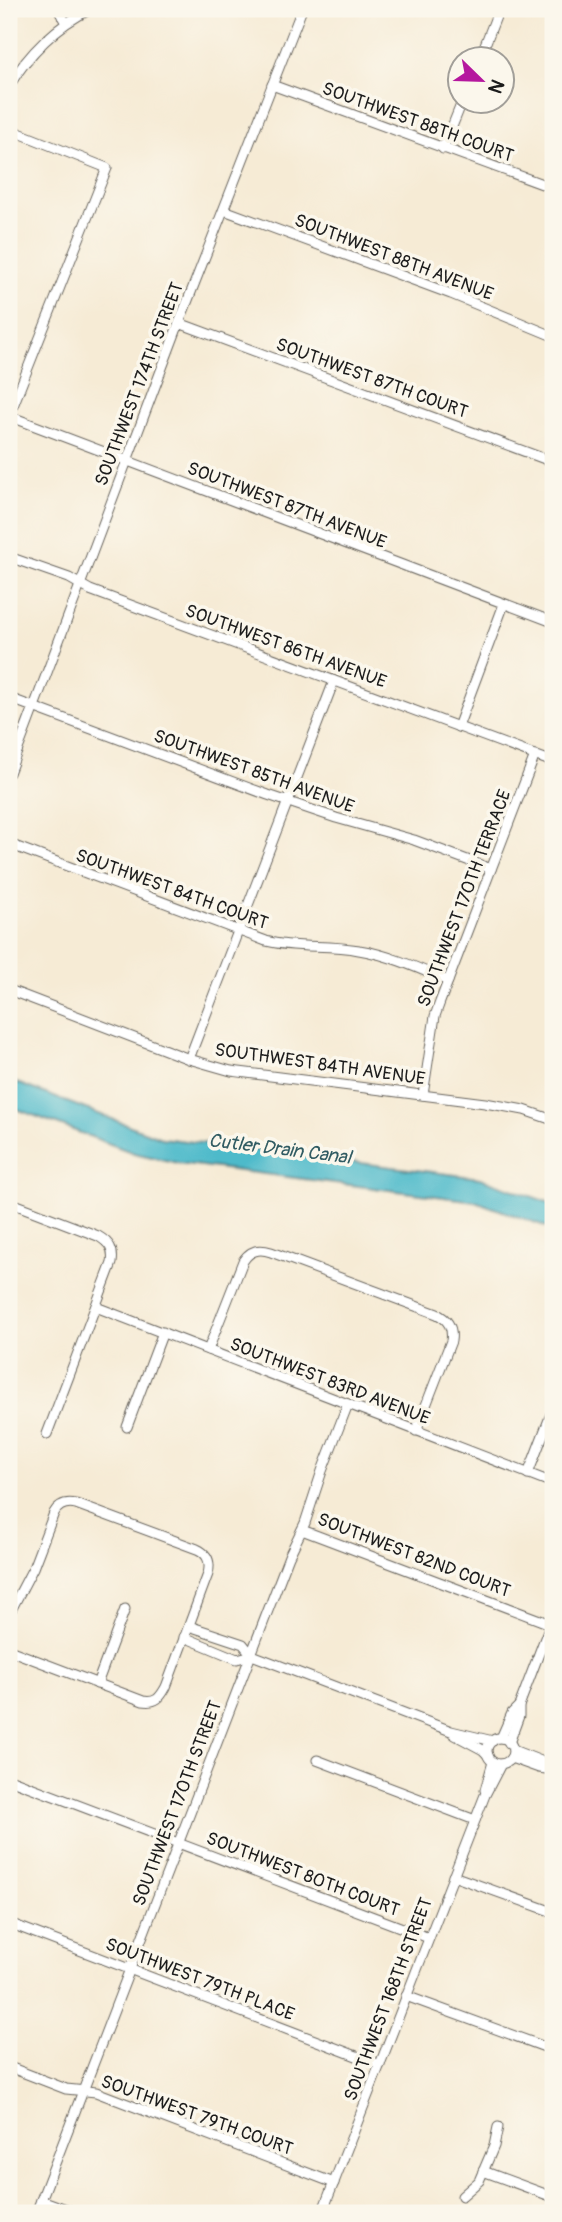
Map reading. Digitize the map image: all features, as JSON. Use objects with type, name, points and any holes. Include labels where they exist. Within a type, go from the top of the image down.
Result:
[{"type":"street","points":[[58,9],[66,23]]},
{"type":"street","points":[[9,86],[32,55],[66,23],[91,9]]},
{"type":"street","name":"SOUTHWEST 174TH STREET","points":[[9,773],[179,323],[302,9]]},
{"type":"street","points":[[484,46],[499,9]]},
{"type":"street","name":"SOUTHWEST 88TH COURT","points":[[272,85],[553,188]]},
{"type":"street","points":[[443,149],[456,116]]},
{"type":"street","points":[[9,130],[107,168],[9,416]]},
{"type":"street","name":"SOUTHWEST 88TH AVENUE","points":[[224,210],[553,335]]},
{"type":"street","name":"SOUTHWEST 87TH COURT","points":[[179,323],[553,462]]},
{"type":"street","name":"SOUTHWEST 87TH AVENUE","points":[[9,416],[553,622]]},
{"type":"street","name":"SOUTHWEST 86TH AVENUE","points":[[9,557],[90,590],[553,762]]},
{"type":"street","points":[[458,727],[504,604]]},
{"type":"street","points":[[189,1059],[334,681]]},
{"type":"street","name":"SOUTHWEST 85TH AVENUE","points":[[9,698],[288,801],[414,840],[491,869]]},
{"type":"street","name":"SOUTHWEST 170TH TERRACE","points":[[423,1095],[435,1016],[535,755]]},
{"type":"street","name":"SOUTHWEST 84TH COURT","points":[[9,845],[275,943],[347,948],[373,953],[448,981]]},
{"type":"street","name":"SOUTHWEST 84TH AVENUE","points":[[9,990],[189,1059],[231,1071],[513,1107],[553,1120]]},
{"type":"street","points":[[9,1202],[98,1236],[111,1247],[112,1263],[47,1434]]},
{"type":"street","points":[[208,1350],[240,1267],[246,1256],[255,1250],[271,1252],[437,1314],[444,1318],[452,1330],[449,1349],[416,1432]]},
{"type":"street","name":"SOUTHWEST 83RD AVENUE","points":[[96,1307],[553,1483]]},
{"type":"street","points":[[127,1427],[163,1332]]},
{"type":"street","name":"SOUTHWEST 170TH STREET","points":[[36,2213],[129,1968],[293,1547],[302,1530],[348,1404]]},
{"type":"street","points":[[528,1474],[553,1409]]},
{"type":"street","points":[[9,1614],[33,1568],[54,1513],[64,1504],[76,1504],[197,1549],[210,1562],[166,1687],[162,1696],[154,1701],[143,1701],[9,1650]]},
{"type":"street","name":"SOUTHWEST 82ND COURT","points":[[302,1530],[552,1622]]},
{"type":"street","points":[[97,1684],[125,1609]]},
{"type":"street","points":[[451,1731],[483,1749],[494,1760],[505,1746],[519,1716],[520,1706],[552,1622]]},
{"type":"street","points":[[188,1626],[243,1644],[251,1655],[451,1731],[505,1746],[539,1768],[552,1769]]},
{"type":"street","points":[[184,1637],[237,1659],[251,1655]]},
{"type":"street","name":"SOUTHWEST 168TH STREET","points":[[322,2213],[485,1796],[494,1760],[488,1747],[505,1746]]},
{"type":"street","points":[[317,1760],[475,1820]]},
{"type":"street","name":"SOUTHWEST 80TH COURT","points":[[9,1779],[429,1938]]},
{"type":"street","points":[[453,1876],[553,1912]]},
{"type":"street","name":"SOUTHWEST 79TH PLACE","points":[[9,1923],[380,2065]]},
{"type":"street","points":[[406,1996],[553,2050]]},
{"type":"street","name":"SOUTHWEST 79TH COURT","points":[[9,2067],[66,2089],[96,2092],[334,2183]]},
{"type":"street","points":[[462,2196],[479,2181],[494,2146],[498,2127]]},
{"type":"street","points":[[483,2171],[553,2197]]},
{"type":"street","points":[[41,2200],[77,2213]]},
{"type":"water","points":[[9,1080],[162,1138],[480,1178],[553,1204],[553,1229],[475,1201],[178,1163],[134,1153],[9,1106]]},
{"type":"water label","name":"Cutler Drain Canal","points":[[280,1148]]}]
